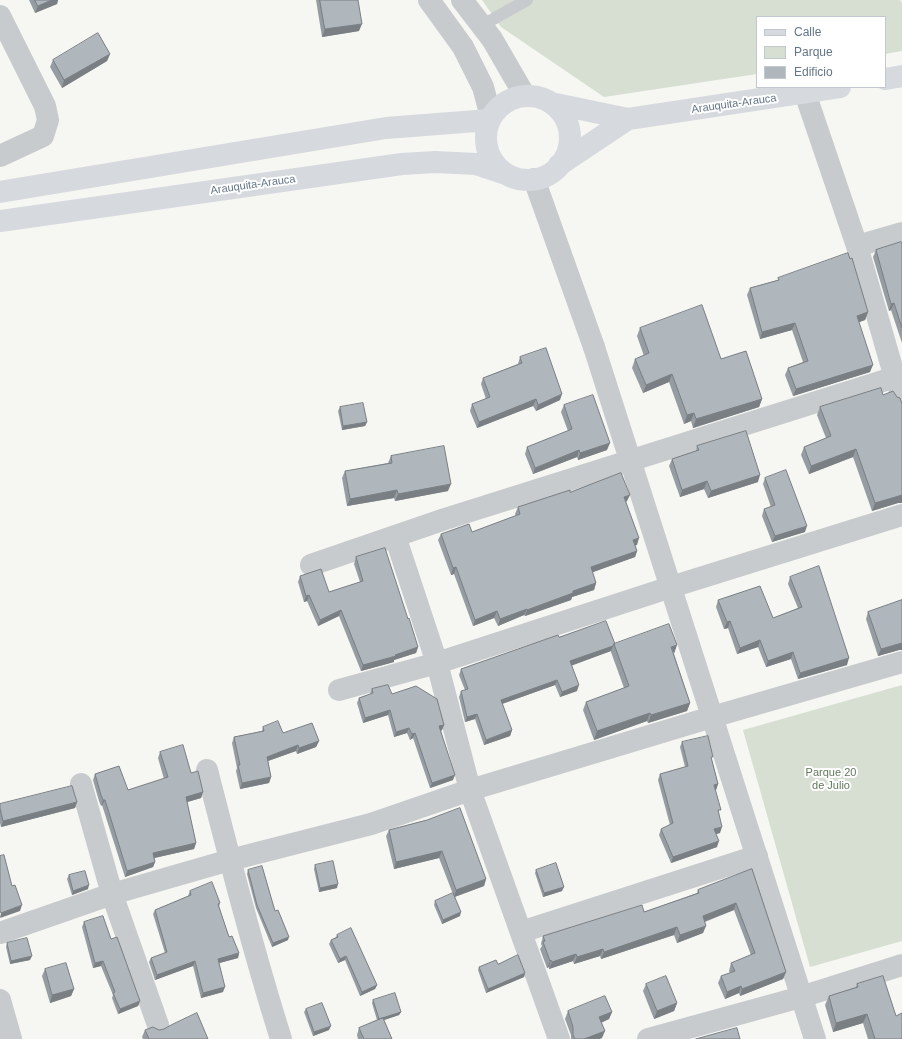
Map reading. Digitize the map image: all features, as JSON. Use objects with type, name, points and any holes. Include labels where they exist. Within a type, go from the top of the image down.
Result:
[{"type":"main road","points":[[886,79],[902,76]]},
{"type":"main road","name":"Arauquita-Arauca","points":[[628,119],[834,88]]},
{"type":"main road","points":[[525,96],[539,97],[551,103],[628,119],[548,174],[534,179],[520,179],[506,174],[496,166],[490,156],[486,144],[486,132],[490,118],[500,106],[512,99],[525,96]]},
{"type":"main road","points":[[551,103],[560,111],[570,132],[566,156],[559,166]]},
{"type":"main road","points":[[0,192],[386,128],[490,118]]},
{"type":"main road","name":"Arauquita-Arauca","points":[[0,221],[402,164],[435,162],[476,164],[506,174]]},
{"type":"street","points":[[429,0],[463,47],[483,86],[490,118]]},
{"type":"street","points":[[462,0],[492,38],[525,96]]},
{"type":"street","points":[[0,16],[46,106],[48,120],[43,136],[0,156]]},
{"type":"street","points":[[311,565],[395,536],[630,462],[900,383],[857,246],[805,93]]},
{"type":"street","points":[[534,179],[594,347],[815,1039]]},
{"type":"street","points":[[857,246],[902,233]]},
{"type":"street","points":[[339,690],[437,663],[671,587],[902,515]]},
{"type":"street","points":[[395,536],[437,663],[470,790],[559,1039]]},
{"type":"street","points":[[0,933],[112,894],[230,860],[371,824],[470,790],[712,717],[902,662]]},
{"type":"street","points":[[207,770],[230,860],[281,1039]]},
{"type":"street","points":[[81,784],[112,894],[158,1025]]},
{"type":"street","points":[[521,932],[757,856]]},
{"type":"street","points":[[648,1039],[802,997],[902,965]]},
{"type":"street","points":[[0,1000],[11,1039]]},
{"type":"lane","points":[[481,26],[527,0]]},
{"type":"green space","points":[[482,0],[900,0],[902,3],[902,51],[886,54],[886,16],[756,16],[756,74],[604,97],[501,27]]},
{"type":"green space","name":"Parque 20 de Julio","points":[[902,685],[902,941],[810,967],[743,730]]},
{"type":"building","points":[[35,0],[52,0],[38,6]]},
{"type":"building","points":[[320,0],[358,0],[362,24],[325,29]]},
{"type":"building","points":[[98,33],[110,54],[64,80],[53,60]]},
{"type":"building","points":[[901,242],[902,328],[894,303],[891,304],[876,250]]},
{"type":"building","points":[[848,253],[850,259],[852,258],[868,312],[857,316],[873,365],[796,389],[788,368],[808,361],[795,323],[762,332],[750,288],[779,280],[778,278]]},
{"type":"building","points":[[702,305],[721,359],[746,351],[762,399],[696,419],[694,413],[687,415],[672,374],[646,385],[635,359],[649,353],[640,328]]},
{"type":"building","points":[[546,348],[562,394],[538,405],[536,399],[479,422],[472,404],[490,397],[483,378],[522,363],[520,357]]},
{"type":"building","points":[[881,388],[883,395],[893,391],[897,397],[900,398],[902,404],[902,495],[875,503],[856,449],[811,466],[804,447],[831,436],[820,407]]},
{"type":"building","points":[[593,395],[610,443],[580,453],[579,450],[535,468],[527,447],[572,429],[564,405]]},
{"type":"building","points":[[363,403],[367,422],[343,426],[340,407]]},
{"type":"building","points":[[746,431],[760,475],[711,491],[707,481],[682,490],[672,459],[699,450],[697,446]]},
{"type":"building","points":[[444,446],[451,484],[398,494],[397,490],[350,499],[345,471],[392,463],[391,456]]},
{"type":"building","points":[[786,470],[807,526],[775,536],[764,509],[775,505],[765,478]]},
{"type":"building","points":[[621,473],[630,495],[624,497],[639,538],[633,540],[637,551],[591,567],[596,583],[573,591],[573,593],[500,619],[497,611],[475,620],[456,567],[453,568],[441,534],[469,524],[472,532],[520,514],[518,507],[570,490],[570,492]]},
{"type":"building","points":[[385,548],[418,647],[395,655],[396,656],[363,665],[341,610],[320,620],[309,595],[306,596],[300,576],[321,569],[329,592],[363,581],[356,557]]},
{"type":"building","points":[[819,566],[849,658],[800,673],[793,652],[768,661],[760,640],[740,648],[730,621],[727,622],[718,600],[760,586],[773,618],[802,607],[790,577]]},
{"type":"building","points":[[902,600],[902,643],[881,649],[868,612]]},
{"type":"building","points":[[606,621],[615,644],[570,661],[579,685],[562,692],[557,680],[501,700],[512,730],[486,740],[477,714],[467,717],[461,691],[468,689],[461,669],[558,635],[559,637]]},
{"type":"building","points":[[669,624],[677,645],[671,647],[690,703],[651,715],[650,713],[597,731],[586,702],[629,686],[614,644]]},
{"type":"building","points":[[388,685],[392,694],[416,686],[437,699],[444,725],[439,726],[455,775],[432,783],[415,733],[412,734],[409,728],[396,732],[390,710],[365,718],[359,698],[373,693],[372,689]]},
{"type":"building","points":[[278,721],[283,733],[312,723],[319,741],[299,748],[298,745],[267,757],[271,777],[242,783],[234,737],[264,731],[263,727]]},
{"type":"building","points":[[708,736],[713,757],[711,757],[718,784],[714,785],[721,810],[718,810],[722,827],[714,829],[719,841],[673,857],[661,829],[673,823],[660,774],[688,766],[682,742]]},
{"type":"building","points":[[183,745],[191,773],[198,771],[203,792],[186,797],[196,843],[153,853],[155,862],[127,871],[105,800],[103,800],[101,795],[95,774],[119,766],[128,790],[168,777],[160,752]]},
{"type":"building","points":[[72,786],[77,802],[3,821],[0,804]]},
{"type":"building","points":[[460,808],[486,879],[456,890],[442,851],[396,862],[389,830],[427,820]]},
{"type":"building","points":[[4,855],[12,886],[15,885],[22,905],[1,913],[0,856]]},
{"type":"building","points":[[333,861],[338,884],[320,888],[315,865]]},
{"type":"building","points":[[556,863],[564,887],[544,893],[536,870]]},
{"type":"building","points":[[262,866],[275,911],[278,910],[289,937],[273,943],[257,905],[248,870]]},
{"type":"building","points":[[752,869],[786,972],[742,989],[741,986],[727,992],[721,976],[735,971],[731,963],[755,953],[736,903],[703,916],[706,926],[680,935],[677,927],[604,952],[603,949],[577,957],[576,954],[552,962],[551,960],[550,961],[543,942],[545,941],[543,936],[642,905],[644,912],[699,893],[698,890]]},
{"type":"building","points":[[85,871],[89,885],[73,891],[69,875]]},
{"type":"building","points":[[212,882],[220,903],[218,904],[229,937],[232,936],[239,953],[218,959],[225,987],[203,993],[195,961],[157,975],[151,958],[167,952],[155,910],[191,895],[190,891]]},
{"type":"building","points":[[453,893],[461,912],[443,920],[435,901]]},
{"type":"building","points":[[103,916],[111,939],[117,937],[140,1001],[120,1009],[113,993],[115,992],[103,961],[95,963],[84,922]]},
{"type":"building","points":[[351,928],[377,985],[362,992],[346,956],[340,959],[331,940],[338,937],[337,935]]},
{"type":"building","points":[[27,938],[32,956],[11,961],[7,943]]},
{"type":"building","points":[[518,955],[525,973],[488,989],[479,967],[496,960],[498,964]]},
{"type":"building","points":[[66,963],[74,989],[52,995],[45,969]]},
{"type":"building","points":[[666,976],[677,1003],[657,1011],[646,984]]},
{"type":"building","points":[[883,976],[896,1016],[902,1013],[902,1039],[875,1039],[867,1014],[836,1023],[829,996],[858,987],[857,984]]},
{"type":"building","points":[[395,993],[401,1012],[379,1019],[373,1000]]},
{"type":"building","points":[[605,996],[612,1012],[599,1017],[605,1031],[584,1039],[575,1039],[568,1011]]},
{"type":"building","points":[[322,1003],[331,1026],[314,1032],[306,1009]]},
{"type":"building","points":[[197,1013],[208,1039],[149,1039],[145,1030],[153,1027],[159,1030],[164,1029]]},
{"type":"building","points":[[383,1018],[392,1039],[364,1039],[359,1028]]},
{"type":"building","points":[[737,1028],[740,1039],[696,1039]]}]
